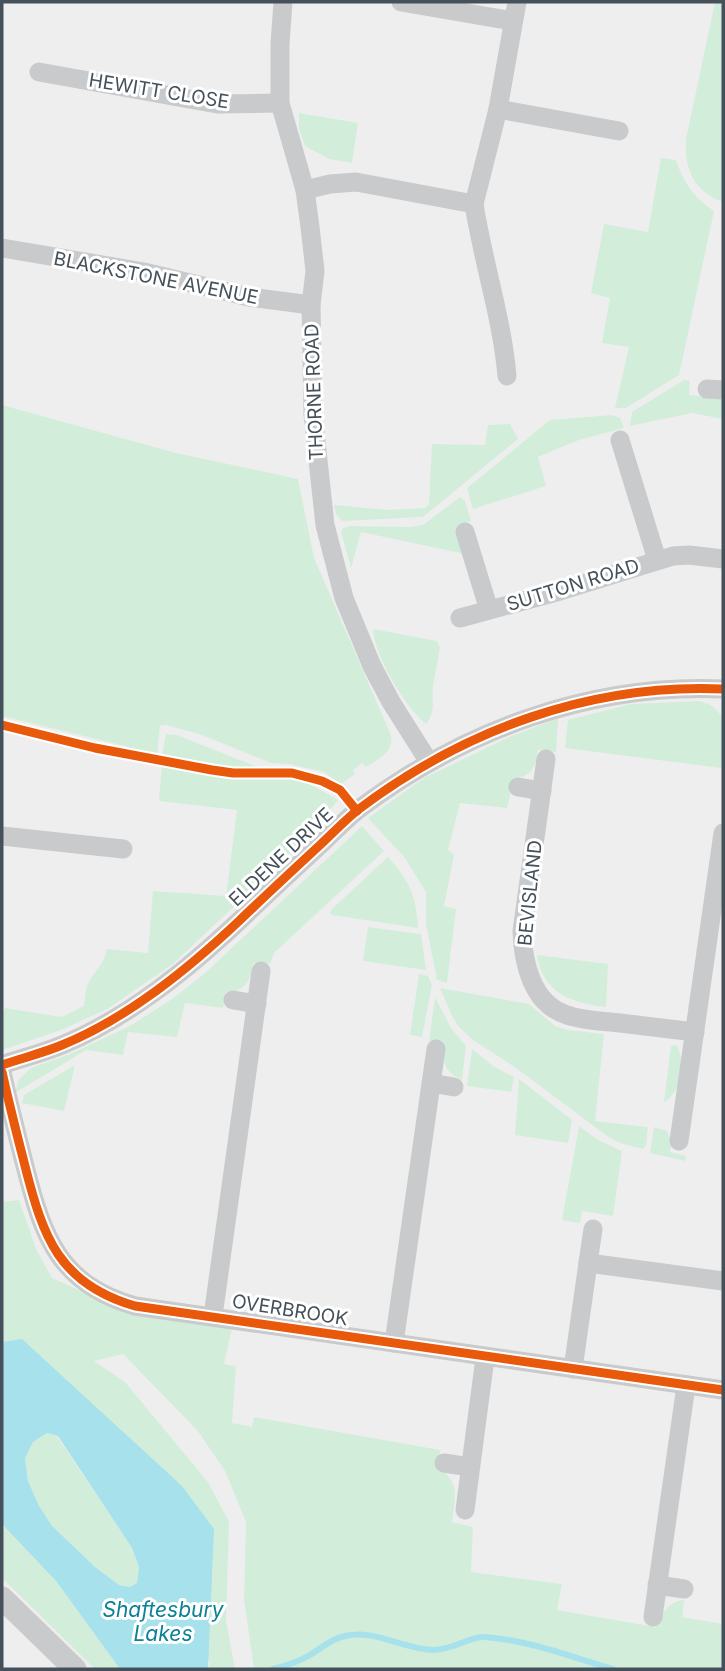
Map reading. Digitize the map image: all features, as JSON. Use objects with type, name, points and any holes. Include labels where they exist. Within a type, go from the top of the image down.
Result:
[{"type":"street","name":"THORNE ROAD","points":[[283,2],[280,103],[305,190],[315,271],[311,305],[313,414],[325,525],[344,598],[372,666],[429,762]]},
{"type":"street","points":[[401,2],[515,11],[498,109],[474,204],[480,244],[504,345],[507,376]]},
{"type":"street","name":"HEWITT CLOSE","points":[[39,72],[217,104],[280,103]]},
{"type":"street","points":[[498,109],[619,131]]},
{"type":"street","points":[[305,190],[356,182],[474,204]]},
{"type":"street","name":"BLACKSTONE AVENUE","points":[[2,248],[144,272],[249,297],[311,305]]},
{"type":"street","name":"SUTTON ROAD","points":[[620,440],[657,560]]},
{"type":"street","name":"SUTTON ROAD","points":[[465,532],[489,610]]},
{"type":"street","name":"SUTTON ROAD","points":[[460,618],[560,591],[657,560],[689,555],[723,559]]},
{"type":"street","name":"ELDENE DRIVE","points":[[2,1065],[62,1045],[103,1025],[137,1004],[204,953],[357,811],[429,762],[546,710],[652,689],[723,689]]},
{"type":"street","name":"BEVISLAND","points":[[546,759],[522,931],[523,954],[536,991],[550,1006],[567,1015],[593,1021],[695,1032]]},
{"type":"street","points":[[517,786],[542,791]]},
{"type":"street","points":[[679,1141],[695,1032],[717,916],[723,833]]},
{"type":"street","points":[[2,836],[123,849]]},
{"type":"street","name":"OVERBROOK","points":[[213,1316],[261,971]]},
{"type":"street","points":[[233,1000],[257,1004]]},
{"type":"street","points":[[394,1343],[436,1049]]},
{"type":"street","name":"OVERBROOK","points":[[2,1072],[38,1212],[48,1238],[83,1281],[104,1296],[135,1306],[723,1390]]},
{"type":"street","points":[[431,1083],[454,1087]]},
{"type":"street","points":[[573,1370],[593,1229]]},
{"type":"street","points":[[588,1263],[723,1281]]},
{"type":"street","points":[[465,1510],[485,1358]]},
{"type":"street","points":[[653,1617],[686,1386]]},
{"type":"street","points":[[444,1463],[470,1467]]},
{"type":"street","points":[[657,1585],[684,1589]]},
{"type":"street","points":[[2,1598],[75,1669]]},
{"type":"green space","points":[[715,2],[723,2],[723,202],[698,186],[689,169],[686,150],[686,139]]},
{"type":"green space","points":[[299,113],[358,123],[352,163],[329,159],[305,146],[299,129]]},
{"type":"green space","points":[[661,158],[676,160],[690,189],[714,211],[679,375],[626,408],[615,408],[629,347],[602,343],[610,298],[591,293],[604,224],[648,232]]},
{"type":"green space","points":[[684,380],[690,381],[689,395],[723,399],[723,419],[692,413],[630,426],[632,412]]},
{"type":"green space","points":[[2,405],[176,453],[298,479],[314,558],[391,735],[388,750],[366,767],[362,763],[353,770],[355,774],[340,785],[325,772],[271,763],[202,735],[166,725],[160,726],[157,754],[2,716]]},
{"type":"green space","points":[[612,415],[620,418],[624,428],[579,440],[538,457],[546,486],[473,509],[467,488],[550,420]]},
{"type":"green space","points":[[510,424],[518,439],[423,517],[342,521],[336,514],[334,505],[387,510],[425,508],[429,504],[432,444],[485,445],[488,425]]},
{"type":"green space","points":[[460,497],[465,501],[471,521],[457,527],[465,554],[361,532],[351,568],[341,532],[343,528],[423,525]]},
{"type":"green space","points":[[373,629],[437,641],[440,647],[433,686],[433,710],[426,724],[409,706],[392,680],[379,652]]},
{"type":"green space","points":[[699,701],[711,705],[723,717],[721,768],[565,748],[568,720],[631,704]]},
{"type":"green space","points":[[558,718],[556,752],[538,750],[532,770],[525,776],[514,779],[507,808],[460,803],[448,850],[454,855],[444,906],[456,909],[447,983],[437,980],[426,924],[426,892],[405,858],[368,818],[424,778],[507,738]]},
{"type":"green space","points":[[166,734],[177,735],[265,770],[217,766],[162,755]]},
{"type":"green space","points":[[162,764],[220,776],[294,777],[338,800],[309,836],[174,963],[109,1008],[61,1030],[2,1050],[2,1015],[5,1008],[62,1017],[84,1006],[88,984],[102,963],[107,949],[148,953],[153,891],[226,896],[237,810],[159,801]]},
{"type":"green space","points":[[362,826],[384,851],[274,953],[270,964],[253,963],[246,984],[238,990],[226,992],[223,1008],[185,1003],[177,1037],[128,1032],[123,1055],[86,1050],[15,1093],[19,1079],[31,1068],[70,1054],[130,1026],[172,999],[204,974]]},
{"type":"green space","points":[[388,857],[402,874],[410,890],[416,906],[418,928],[330,913],[332,909]]},
{"type":"green space","points":[[368,927],[421,934],[426,970],[363,961]]},
{"type":"green space","points":[[537,955],[608,964],[606,1007],[582,1003],[553,988],[540,968]]},
{"type":"green space","points":[[419,974],[428,976],[432,985],[422,1037],[410,1035]]},
{"type":"green space","points":[[440,988],[529,1004],[555,1026],[604,1034],[595,1121],[648,1127],[643,1149],[620,1143],[607,1136],[516,1068],[473,1040],[452,1016]]},
{"type":"green space","points":[[435,997],[451,1028],[466,1046],[462,1080],[446,1066],[444,1044],[429,1041]]},
{"type":"green space","points":[[676,1045],[681,1059],[681,1076],[675,1091],[664,1102],[671,1046]]},
{"type":"green space","points":[[472,1049],[493,1066],[514,1077],[511,1092],[467,1086]]},
{"type":"green space","points":[[75,1065],[64,1111],[22,1103],[24,1095]]},
{"type":"green space","points":[[519,1079],[572,1120],[568,1143],[515,1135]]},
{"type":"green space","points":[[579,1126],[598,1140],[622,1151],[613,1216],[582,1211],[580,1223],[562,1220]]},
{"type":"green space","points":[[654,1127],[667,1131],[671,1140],[670,1152],[686,1156],[685,1161],[650,1153]]},
{"type":"green space","points":[[19,1200],[37,1251],[52,1278],[115,1306],[232,1328],[224,1364],[236,1366],[232,1423],[252,1427],[254,1417],[440,1450],[438,1468],[450,1479],[455,1491],[452,1522],[473,1527],[471,1572],[562,1584],[557,1610],[655,1627],[670,1606],[684,1600],[682,1617],[723,1624],[723,1669],[254,1669],[244,1600],[246,1522],[225,1471],[197,1430],[123,1354],[94,1361],[125,1382],[208,1482],[229,1522],[226,1620],[235,1669],[208,1669],[210,1663],[22,1340],[2,1342],[2,1202]]},
{"type":"green space","points":[[47,1433],[57,1436],[132,1548],[139,1567],[137,1583],[130,1587],[119,1585],[95,1567],[51,1526],[39,1506],[28,1481],[25,1458],[33,1442]]},
{"type":"green space","points":[[2,1524],[56,1581],[120,1669],[95,1669],[2,1578]]},
{"type":"water","name":"Shaftesbury Lakes","points":[[22,1339],[182,1486],[214,1529],[208,1669],[120,1669],[56,1581],[2,1524],[2,1342]],"holes":[[[47,1433],[58,1436],[132,1548],[139,1567],[137,1583],[130,1587],[119,1585],[95,1567],[52,1526],[39,1506],[28,1481],[25,1458],[33,1442]]]},
{"type":"waterway","points":[[273,1669],[300,1660],[335,1639],[356,1635],[378,1637],[433,1650],[448,1648],[479,1637],[501,1639],[534,1645],[613,1669]]},
{"type":"cycle path","points":[[2,1065],[55,1048],[134,1007],[219,939],[354,813],[399,781],[442,756],[531,717],[578,704],[625,694],[674,689],[723,689]]},
{"type":"cycle path","points":[[2,725],[95,748],[212,770],[233,773],[292,773],[322,781],[340,790],[357,811]]},
{"type":"cycle path","points":[[2,1072],[32,1191],[48,1236],[72,1271],[88,1285],[109,1297],[135,1306],[723,1390]]}]
